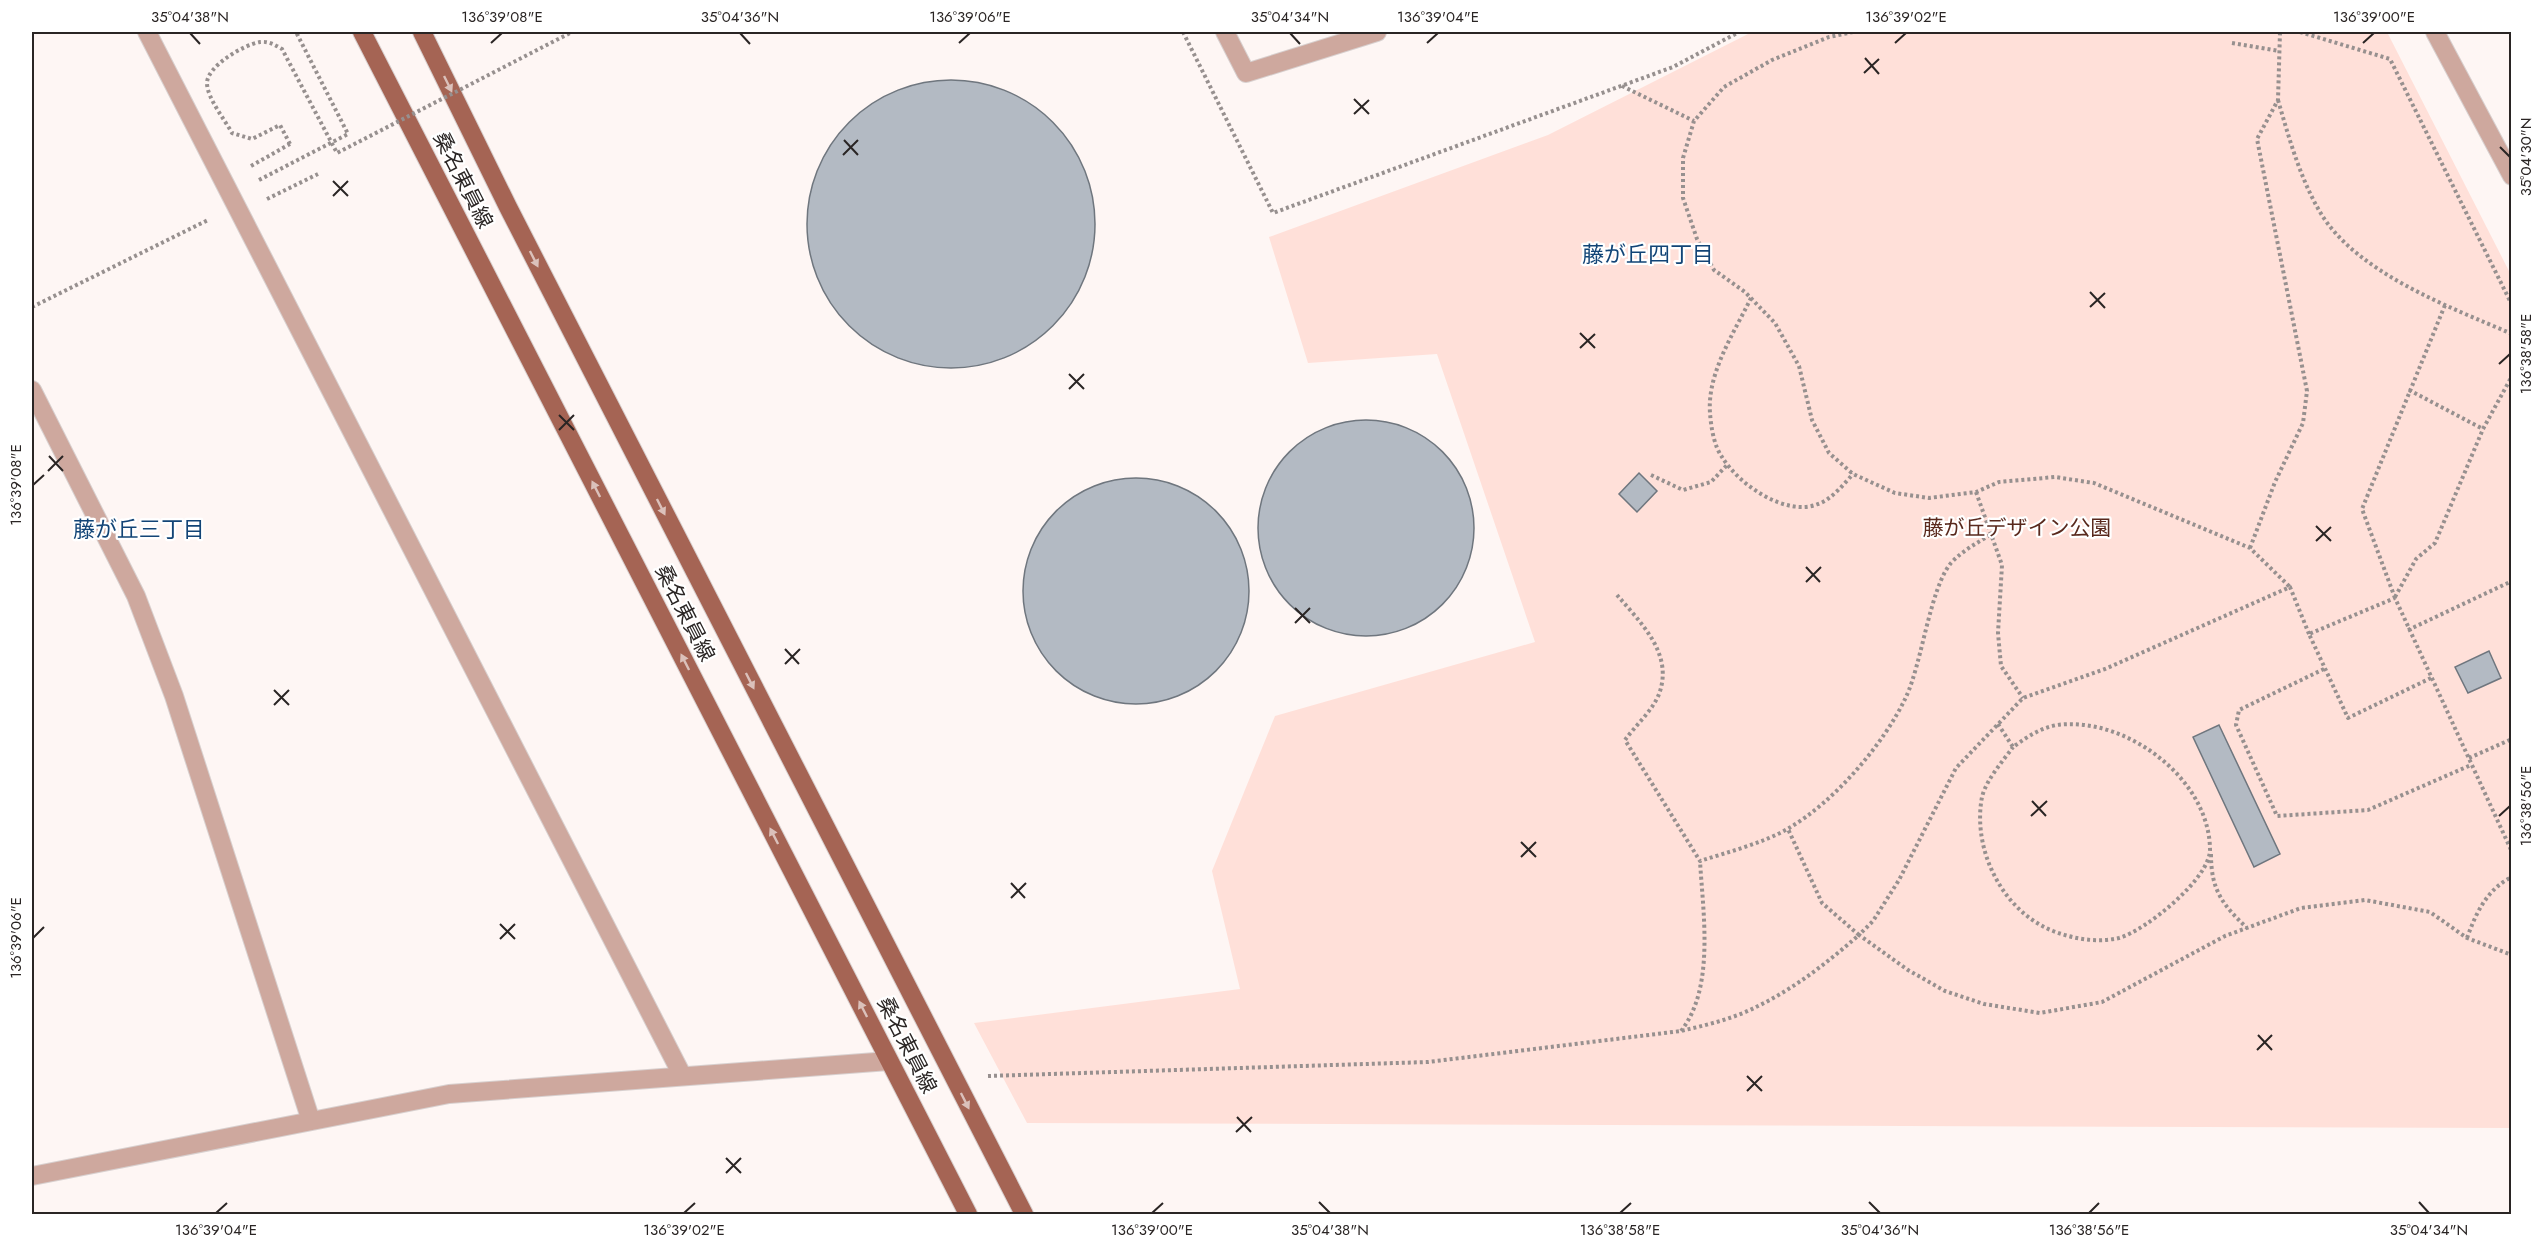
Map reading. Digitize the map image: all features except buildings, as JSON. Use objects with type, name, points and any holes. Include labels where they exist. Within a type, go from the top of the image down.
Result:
[{"type":"main road","name":"桑名東員線","points":[[362,32],[968,1215]]},
{"type":"main road","name":"桑名東員線","points":[[422,32],[514,218],[1024,1215]]},
{"type":"street","points":[[147,32],[682,1075]]},
{"type":"street","points":[[1225,32],[1246,73],[1377,32]]},
{"type":"street","points":[[2435,32],[2511,176]]},
{"type":"street","points":[[32,390],[136,596],[170,685],[311,1121]]},
{"type":"street","points":[[32,1176],[449,1094],[890,1061]]},
{"type":"path","points":[[242,171],[290,144],[280,124],[252,139],[232,133],[207,88],[210,72],[220,62],[259,42],[271,43],[282,49],[337,153],[572,32]]},
{"type":"path","points":[[1182,32],[1273,213],[1673,67],[1739,32]]},
{"type":"path","points":[[1853,32],[1829,37],[1801,48],[1724,87],[1694,121],[1683,158],[1683,198],[1697,239],[1714,270],[1751,298],[1775,323],[1799,366],[1812,420],[1829,453],[1853,474],[1895,493],[1929,498],[1976,492],[1999,482],[2055,477],[2094,483],[2250,548],[2290,587],[2324,669],[2348,718],[2431,678]]},
{"type":"path","points":[[2280,32],[2278,100],[2293,150],[2320,213],[2369,262],[2397,281],[2511,334]]},
{"type":"path","points":[[2300,32],[2390,59],[2511,305]]},
{"type":"path","points":[[2232,43],[2279,51]]},
{"type":"path","points":[[1622,86],[1694,121]]},
{"type":"path","points":[[2250,548],[2275,482],[2303,423],[2307,391],[2257,139],[2278,100]]},
{"type":"path","points":[[258,204],[318,174]]},
{"type":"path","points":[[1751,298],[1720,360],[1712,390],[1710,412],[1713,433],[1722,457],[1742,479],[1766,497],[1787,507],[1819,504],[1853,474]]},
{"type":"path","points":[[2445,305],[2362,508],[2367,528],[2374,539],[2408,630],[2511,852]]},
{"type":"path","points":[[2309,634],[2395,598],[2416,559],[2436,543],[2483,429],[2511,376]]},
{"type":"path","points":[[2409,390],[2483,429]]},
{"type":"path","points":[[1651,475],[1683,490],[1711,482],[1728,464]]},
{"type":"path","points":[[1976,492],[2002,565],[1998,633],[2001,666],[2023,698]]},
{"type":"path","points":[[1700,861],[1788,829],[1830,798],[1887,728],[1906,697],[1940,584],[1950,565],[1966,549],[1992,534]]},
{"type":"path","points":[[2408,630],[2511,581]]},
{"type":"path","points":[[984,1076],[1428,1062],[1681,1031],[1755,1008],[1830,960],[1873,921],[1899,880],[1956,768],[2023,698],[2105,669],[2290,587]]},
{"type":"path","points":[[1617,595],[1647,630],[1660,653],[1662,669],[1659,695],[1625,740],[1700,861],[1705,935],[1703,960],[1693,1017],[1681,1031]]},
{"type":"path","points":[[2324,669],[2239,710],[2236,726],[2277,816],[2368,810],[2471,765]]},
{"type":"path","points":[[1998,724],[2013,747]]},
{"type":"path","points":[[2211,852],[2202,870],[2170,906],[2144,927],[2120,938],[2074,939],[2044,927],[2017,908],[1998,882],[1985,852],[1980,822],[1983,794],[2013,747],[2036,731],[2058,725],[2095,727],[2152,750],[2169,764],[2193,798],[2208,831],[2211,852],[2214,889],[2224,905],[2247,928]]},
{"type":"path","points":[[2469,758],[2511,739]]},
{"type":"path","points":[[1788,829],[1822,903],[1859,935],[1908,970],[1945,991],[1983,1004],[2040,1013],[2102,1002],[2225,936],[2301,908],[2365,900],[2430,912],[2467,938],[2511,956]]},
{"type":"path","points":[[2467,938],[2474,917],[2488,895],[2511,877]]},
{"type":"green space","name":"藤が丘デザイン公園","points":[[1752,32],[2387,32],[2511,275],[2511,1128],[1027,1123],[974,1023],[1240,989],[1212,871],[1275,716],[1535,642],[1437,354],[1308,363],[1269,237],[1548,135]]},
{"type":"district","name":"藤が丘四丁目","points":[[1648,254]]},
{"type":"district","name":"藤が丘三丁目","points":[[139,529]]}]
